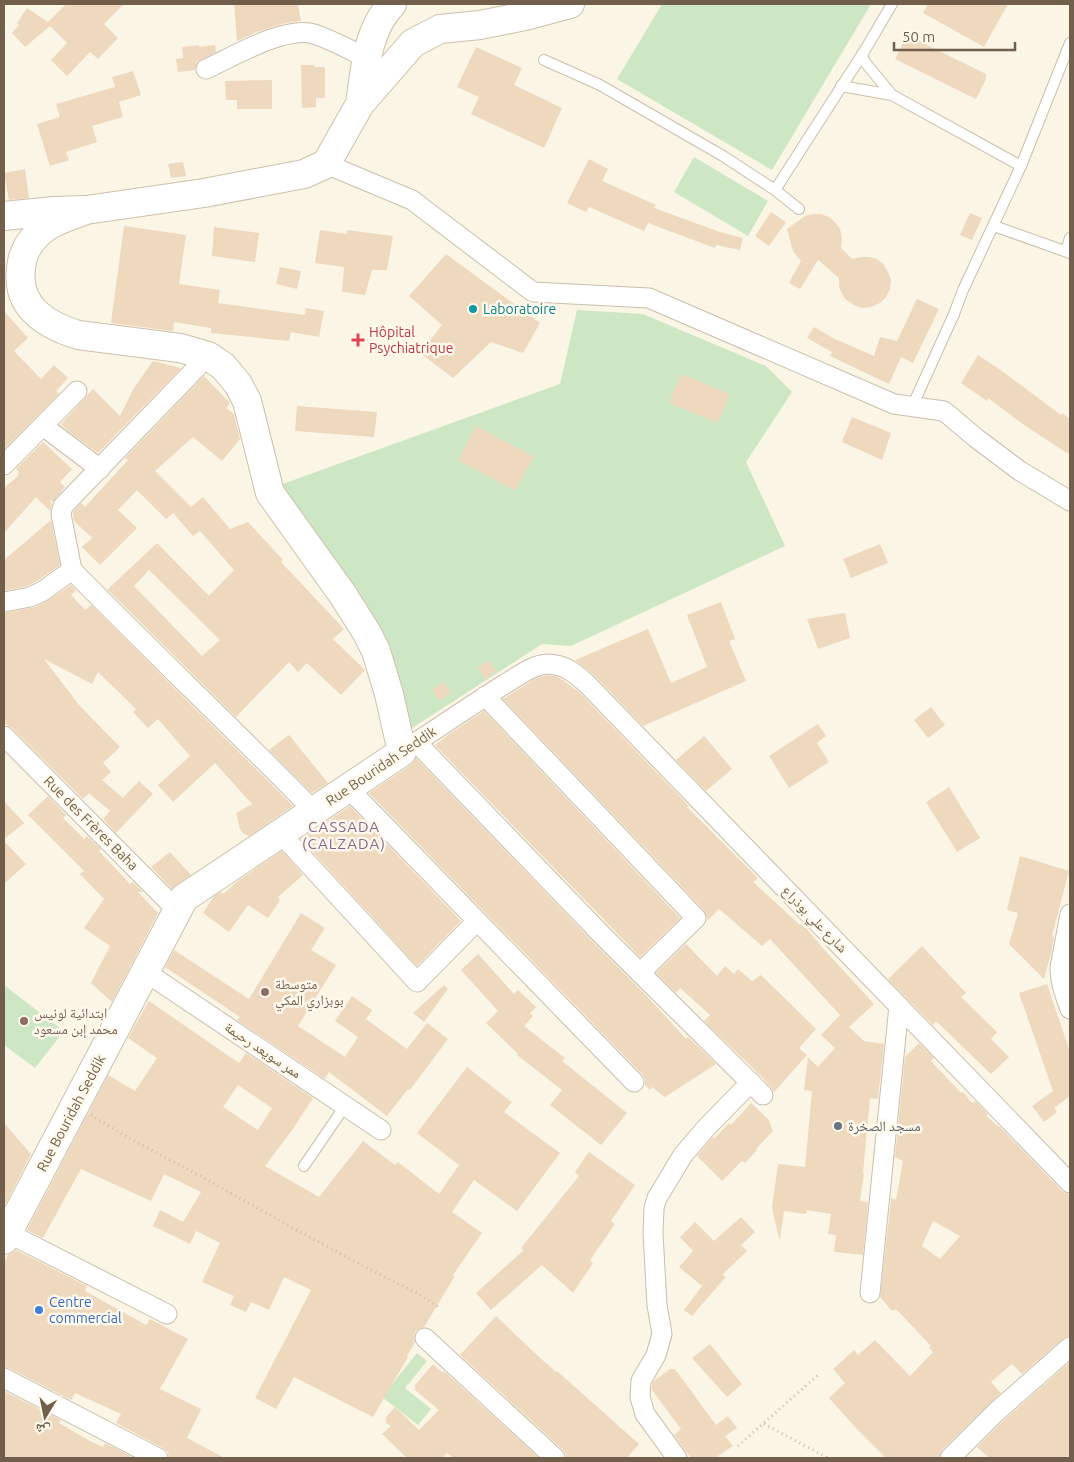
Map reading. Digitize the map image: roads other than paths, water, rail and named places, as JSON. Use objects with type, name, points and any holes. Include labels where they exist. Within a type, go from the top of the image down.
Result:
[{"type":"main road","points":[[360,104],[367,58],[374,32],[385,11],[392,4]]},
{"type":"main road","points":[[4,216],[86,210],[204,193],[304,174],[326,164],[360,104],[413,43],[440,29],[480,25],[570,4]]},
{"type":"main road","points":[[86,210],[59,220],[34,237],[21,264],[20,283],[26,301],[45,320],[78,335],[180,348],[208,356],[223,366],[238,384],[247,401],[270,493],[368,633],[409,747]]},
{"type":"main road","name":"Rue Bouridah Seddik","points":[[6,1237],[184,898],[409,747]]},
{"type":"street","points":[[206,69],[277,36],[299,33],[313,34],[367,58]]},
{"type":"street","points":[[326,164],[412,200],[533,292],[649,298],[894,404],[944,412],[1020,471],[1070,501]]},
{"type":"street","points":[[208,356],[63,506],[61,514],[72,570],[314,811]]},
{"type":"street","points":[[4,465],[77,391]]},
{"type":"street","points":[[43,426],[100,469]]},
{"type":"street","points":[[4,602],[30,597],[43,591],[72,570]]},
{"type":"street","name":"Rue Bouridah Seddik","points":[[409,747],[485,696],[533,668],[543,665],[555,665]]},
{"type":"street","name":"شارع علي بوذراع","points":[[555,665],[571,670],[587,684],[1070,1183]]},
{"type":"street","points":[[485,696],[696,918],[640,973]]},
{"type":"street","name":"Rue des Frères Baha","points":[[4,736],[177,910]]},
{"type":"street","points":[[409,747],[757,1088],[706,1128],[684,1155],[657,1198],[654,1208],[652,1233],[657,1305],[662,1334],[656,1355],[641,1382],[640,1397],[645,1414],[677,1458]]},
{"type":"street","points":[[348,788],[634,1082]]},
{"type":"street","points":[[280,833],[417,982],[477,921]]},
{"type":"street","points":[[1070,914],[1060,968],[1062,986],[1070,1009]]},
{"type":"street","name":"ممر سويعد رحيمة","points":[[144,971],[381,1130]]},
{"type":"street","points":[[870,1293],[899,1006]]},
{"type":"street","points":[[6,1237],[167,1314]]},
{"type":"street","points":[[425,1338],[555,1458]]},
{"type":"street","points":[[950,1458],[995,1413],[1070,1347]]},
{"type":"street","points":[[4,1378],[158,1458]]},
{"type":"lane","points":[[775,190],[892,4]]},
{"type":"lane","points":[[912,407],[963,290],[1021,166],[1070,44]]},
{"type":"lane","points":[[862,54],[864,61],[892,95]]},
{"type":"lane","points":[[544,60],[608,90],[723,156],[800,209]]},
{"type":"lane","points":[[841,86],[892,95],[1021,166]]},
{"type":"lane","points":[[994,226],[1068,252],[1070,238]]},
{"type":"lane","points":[[304,1166],[345,1106]]},
{"type":"place","name":"Laboratoire","points":[[473,309]]},
{"type":"place","name":"Hôpital Psychiatrique","points":[[358,340]]},
{"type":"place","name":"متوسطة بوبزاري المكي","points":[[265,992]]},
{"type":"place","name":"ابتدائية لونيس محمد إبن مسعود","points":[[24,1021]]},
{"type":"place","name":"مسجد الصخرة","points":[[838,1126]]},
{"type":"place","name":"Centre commercial","points":[[39,1310]]},
{"type":"district","name":"CASSADA (CALZADA)","points":[[344,836]]}]
